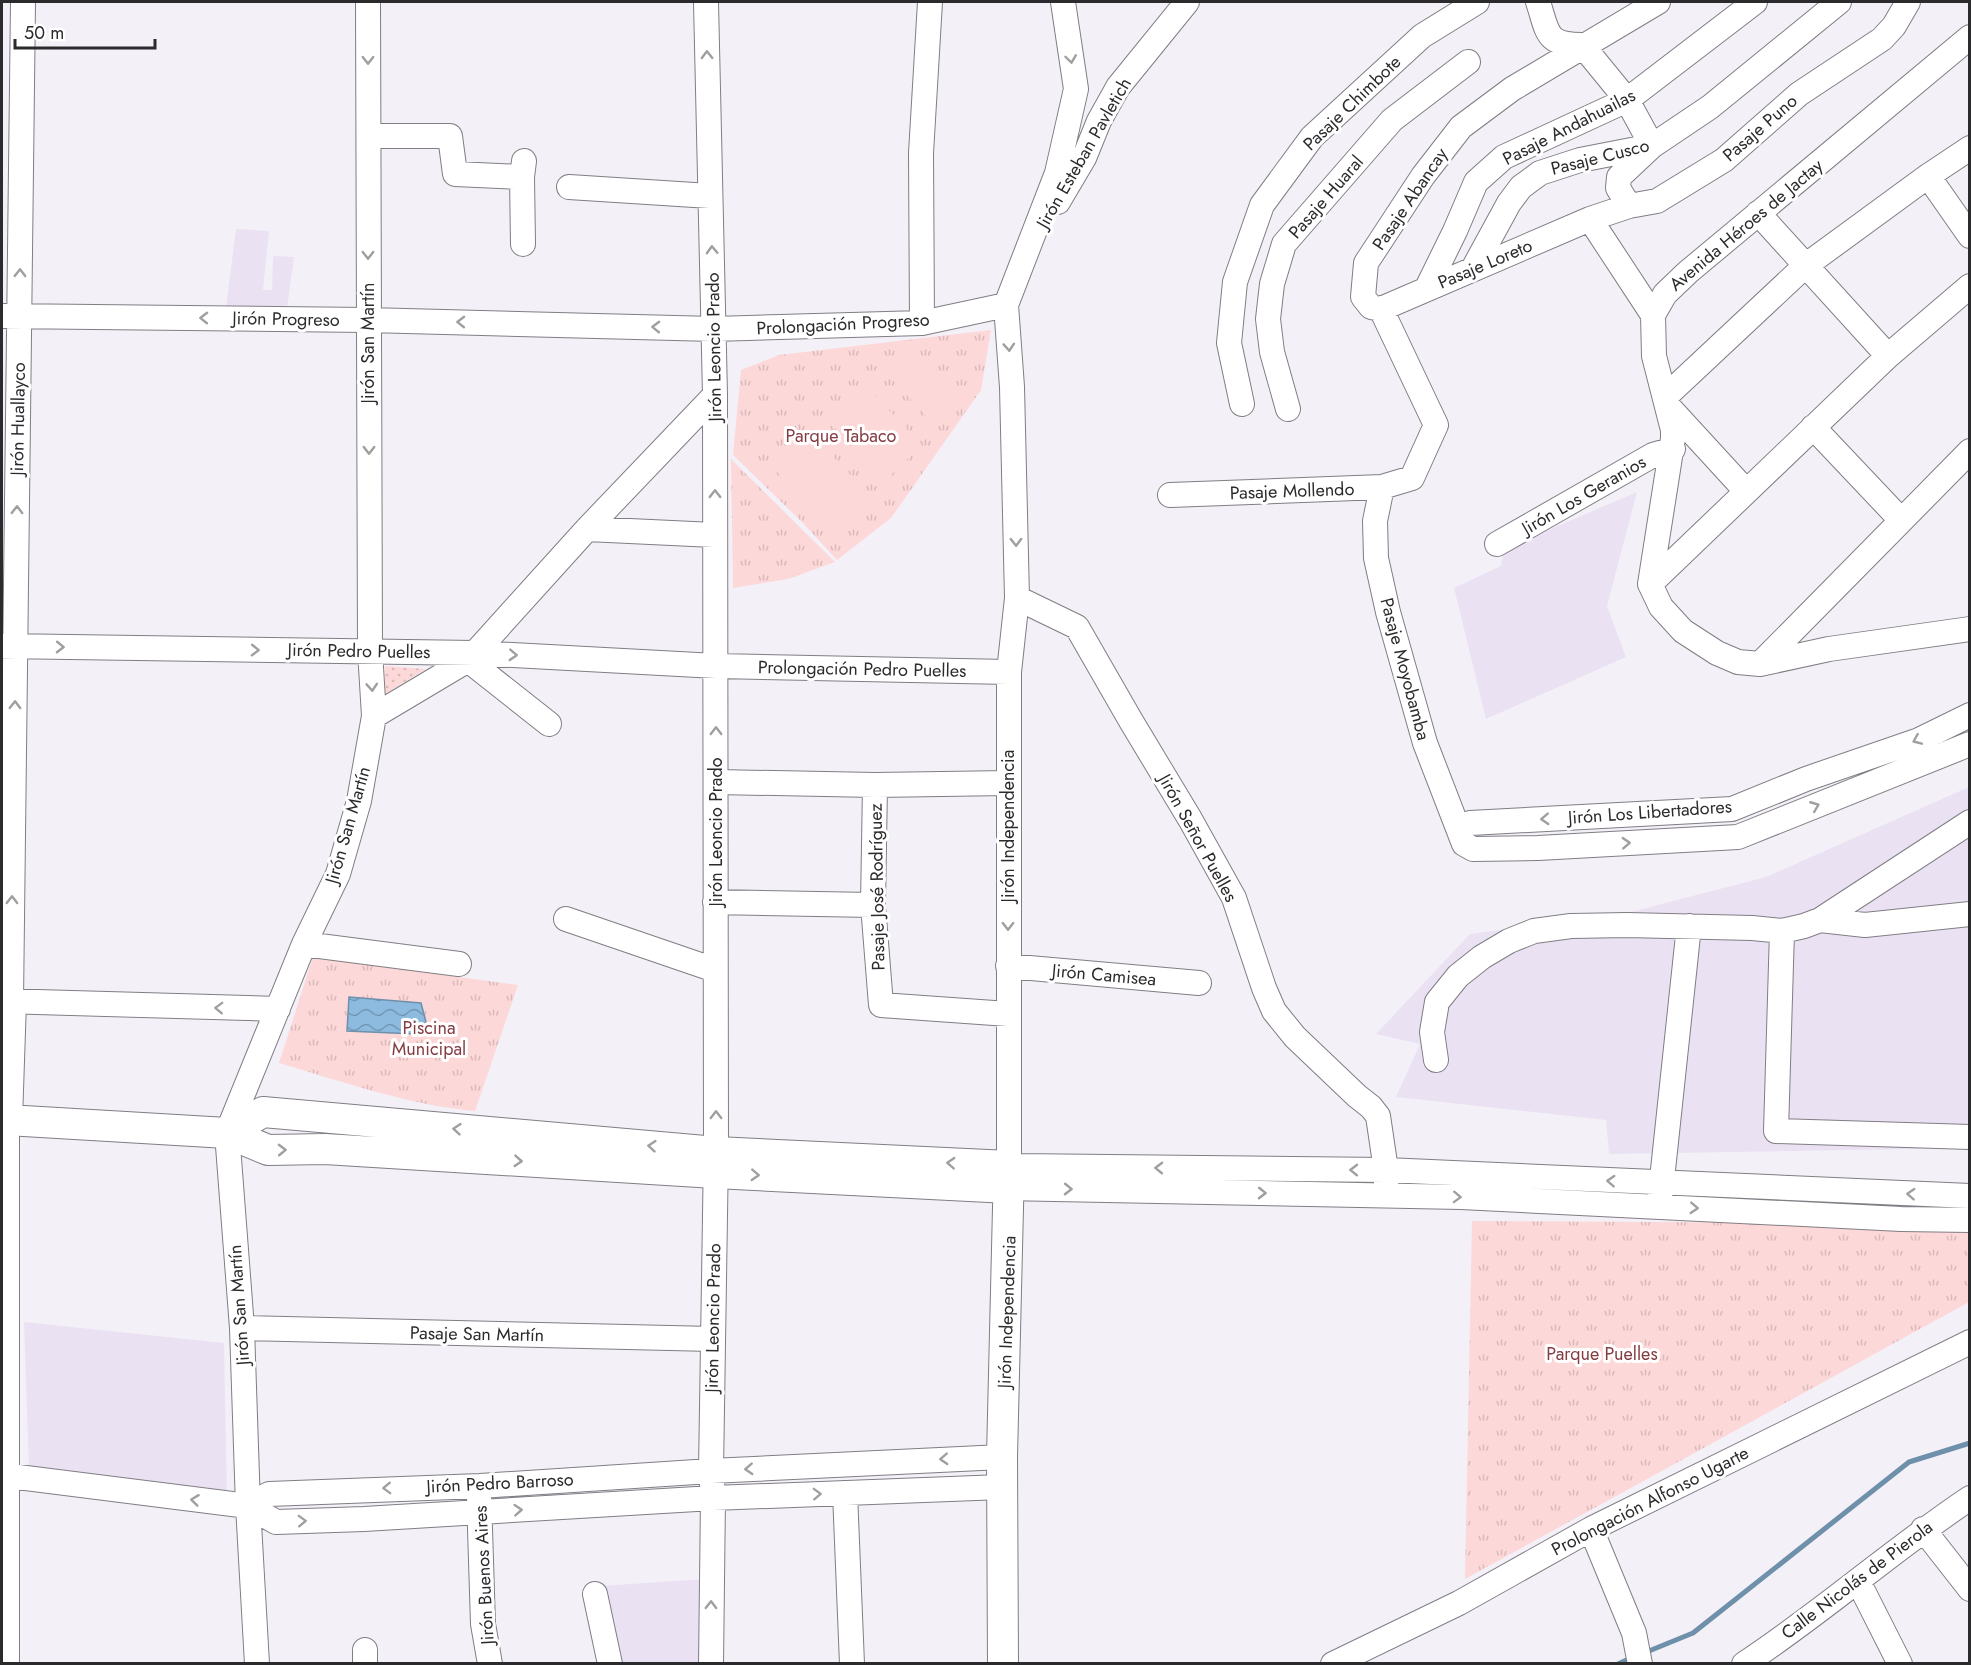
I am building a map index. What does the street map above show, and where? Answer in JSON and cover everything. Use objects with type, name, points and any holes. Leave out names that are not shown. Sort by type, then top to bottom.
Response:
[{"type":"main road","name":"Jirón Huallayco","points":[[3,1119],[5,1002]]},
{"type":"main road","points":[[3,1119],[226,1133],[263,1112],[716,1162],[1009,1177]]},
{"type":"main road","name":"Jirón Independencia","points":[[1003,1664],[1002,1456],[1009,1177]]},
{"type":"street","name":"Jirón Huallayco","points":[[5,1002],[10,316],[22,2]]},
{"type":"street","name":"Jirón San Martín","points":[[256,1664],[242,1328],[226,1133],[304,944],[338,874],[359,801],[374,716],[370,651],[368,2]]},
{"type":"street","name":"Jirón Leoncio Prado","points":[[706,2],[716,395],[714,535],[717,782],[716,1162],[711,1471],[713,1498],[711,1664]]},
{"type":"street","points":[[922,323],[921,153],[930,2]]},
{"type":"street","name":"Jirón Independencia","points":[[1009,1177],[1008,672],[1017,598],[1012,387],[1006,305],[1057,173],[1076,89],[1063,2]]},
{"type":"street","name":"Jirón Esteban Pavletich","points":[[1028,251],[1084,158],[1099,120],[1118,87],[1187,2]]},
{"type":"street","name":"Pasaje Chimbote","points":[[1242,404],[1229,343],[1235,282],[1262,205],[1312,137],[1422,36],[1477,2]]},
{"type":"street","points":[[1538,2],[1547,30],[1553,40],[1564,45],[1582,45],[1627,100],[1652,146],[1619,177],[1618,188],[1629,206]]},
{"type":"street","name":"Pasaje Abancay","points":[[1412,478],[1436,425],[1382,309],[1371,307],[1363,297],[1366,263],[1424,176],[1461,127],[1512,88],[1658,2]]},
{"type":"street","name":"Pasaje Andahuailas","points":[[1427,288],[1476,182],[1504,157],[1627,100],[1755,2]]},
{"type":"street","name":"Pasaje Cusco","points":[[1473,269],[1509,203],[1521,188],[1540,172],[1580,160],[1652,146],[1710,107],[1839,2]]},
{"type":"street","name":"Pasaje Puno","points":[[1590,219],[1629,206],[1657,201],[1724,160],[1799,94],[1882,39],[1908,2]]},
{"type":"street","name":"Avenida Héroes de Jactay","points":[[1653,315],[1665,294],[1688,272],[1970,37]]},
{"type":"street","name":"Pasaje Huaral","points":[[1288,409],[1272,352],[1268,319],[1272,284],[1284,244],[1392,120],[1468,62]]},
{"type":"street","points":[[369,136],[450,136],[456,174],[523,169],[523,244]]},
{"type":"street","points":[[1666,401],[1805,266],[1970,148]]},
{"type":"street","points":[[1928,176],[1970,236]]},
{"type":"street","points":[[569,187],[711,196]]},
{"type":"street","points":[[1758,213],[1888,356]]},
{"type":"street","points":[[1590,219],[1653,315],[1654,356],[1673,430],[1673,449],[1650,584],[1661,607],[1683,631],[1717,654],[1738,662],[1760,664],[1829,650],[1970,629]]},
{"type":"street","name":"Pasaje Loreto","points":[[1382,309],[1590,219]]},
{"type":"street","points":[[1650,584],[1888,356],[1970,286]]},
{"type":"street","name":"Prolongación Progreso","points":[[714,329],[922,323],[1006,305]]},
{"type":"street","name":"Jirón Progreso","points":[[10,316],[368,320],[714,329]]},
{"type":"street","points":[[374,716],[472,656],[587,529],[716,395]]},
{"type":"street","points":[[1666,401],[1746,491]]},
{"type":"street","points":[[1813,427],[1901,520]]},
{"type":"street","name":"Jirón Los Geranios","points":[[1497,544],[1653,455],[1673,449]]},
{"type":"street","points":[[1760,664],[1970,451]]},
{"type":"street","name":"Pasaje Mollendo","points":[[1170,495],[1382,487],[1412,478]]},
{"type":"street","name":"Pasaje Moyobamba","points":[[1382,487],[1375,521],[1377,558],[1388,612],[1425,743],[1461,836]]},
{"type":"street","points":[[587,529],[714,535]]},
{"type":"street","name":"Jirón Señor Puelles","points":[[1017,598],[1077,627],[1234,898],[1274,1011],[1295,1037],[1378,1116],[1386,1170],[1385,1195]]},
{"type":"street","name":"Jirón Pedro Puelles","points":[[8,646],[370,651],[716,666]]},
{"type":"street","points":[[472,656],[549,724]]},
{"type":"street","name":"Prolongación Pedro Puelles","points":[[716,666],[1008,672]]},
{"type":"street","name":"Jirón Los Libertadores","points":[[1970,715],[1919,740],[1806,779],[1732,808],[1470,823],[1461,836],[1473,849],[1527,849],[1738,837],[1970,744]]},
{"type":"street","points":[[717,782],[875,786],[1008,783]]},
{"type":"street","name":"Pasaje José Rodríguez","points":[[875,786],[873,905],[881,1005],[1008,1014]]},
{"type":"street","points":[[1436,1060],[1432,1032],[1437,1002],[1458,976],[1482,957],[1509,941],[1534,931],[1571,926],[1689,926],[1782,931],[1820,920],[1969,828]]},
{"type":"street","points":[[716,903],[873,905]]},
{"type":"street","points":[[1820,920],[1865,925],[1970,914]]},
{"type":"street","points":[[566,919],[715,970]]},
{"type":"street","points":[[1661,1194],[1689,926]]},
{"type":"street","points":[[1782,931],[1776,1131],[1970,1137]]},
{"type":"street","points":[[304,944],[459,964]]},
{"type":"street","name":"Jirón Camisea","points":[[1008,966],[1199,983]]},
{"type":"street","points":[[5,1002],[278,1010]]},
{"type":"street","name":"Jirón Huallayco","points":[[3,1119],[5,1649]]},
{"type":"street","points":[[1009,1177],[1386,1170],[1661,1194],[1901,1219],[1970,1220]]},
{"type":"street","points":[[1009,1177],[1385,1195],[1970,1196]]},
{"type":"street","name":"Pasaje San Martín","points":[[242,1328],[713,1339]]},
{"type":"street","name":"Prolongación Alfonso Ugarte","points":[[1333,1664],[1459,1603],[1591,1529],[1970,1342]]},
{"type":"street","name":"Jirón Pedro Barroso","points":[[248,1506],[269,1494],[480,1485],[1002,1456]]},
{"type":"street","points":[[4,1475],[248,1506],[276,1522],[479,1513],[713,1498],[1002,1487]]},
{"type":"street","name":"Jirón Buenos Aires","points":[[480,1485],[483,1624],[489,1664]]},
{"type":"street","points":[[845,1493],[852,1664]]},
{"type":"street","name":"Calle Nicolás de Pierola","points":[[1745,1663],[1858,1581],[1923,1529],[1970,1498]]},
{"type":"street","points":[[1591,1529],[1634,1633],[1640,1664]]},
{"type":"street","points":[[1923,1529],[1970,1589]]},
{"type":"street","points":[[1858,1581],[1900,1664]]},
{"type":"street","points":[[596,1594],[610,1664]]},
{"type":"shaded area","points":[[236,229],[269,231],[263,290],[272,290],[273,256],[294,257],[286,316],[225,315]]},
{"type":"shaded area","points":[[1637,492],[1607,606],[1626,657],[1486,719],[1454,588],[1501,566],[1504,549]]},
{"type":"shaded area","points":[[1969,787],[1969,1148],[1609,1154],[1606,1120],[1396,1097],[1420,1044],[1376,1034],[1470,934],[1623,914],[1766,877]]},
{"type":"shaded area","points":[[24,1322],[224,1343],[227,1496],[29,1471]]},
{"type":"shaded area","points":[[706,1579],[703,1663],[618,1663],[600,1586]]},
{"type":"green space","name":"Parque Tabaco","points":[[991,330],[981,390],[891,518],[837,560],[802,522],[733,455],[741,370],[779,355]]},
{"type":"green space","points":[[917,351],[961,396],[935,426],[890,377]]},
{"type":"green space","points":[[864,384],[922,445],[885,481],[827,420]]},
{"type":"green space","points":[[813,436],[871,496],[834,531],[776,471]]},
{"type":"green space","points":[[731,459],[835,562],[788,579],[733,588]]},
{"type":"green space","points":[[385,666],[426,669],[385,694]]},
{"type":"green space","name":"Piscina Municipal","points":[[313,957],[518,985],[475,1111],[425,1104],[279,1063]]},
{"type":"green space","name":"Parque Puelles","points":[[1472,1221],[1969,1224],[1969,1302],[1465,1579]]},
{"type":"water","points":[[349,997],[421,1003],[426,1022],[422,1027],[418,1027],[416,1034],[347,1031]]},
{"type":"waterway","points":[[1644,1653],[1693,1633],[1909,1462],[1970,1443]]},
{"type":"waterway","points":[[1618,1664],[1633,1657]]}]
